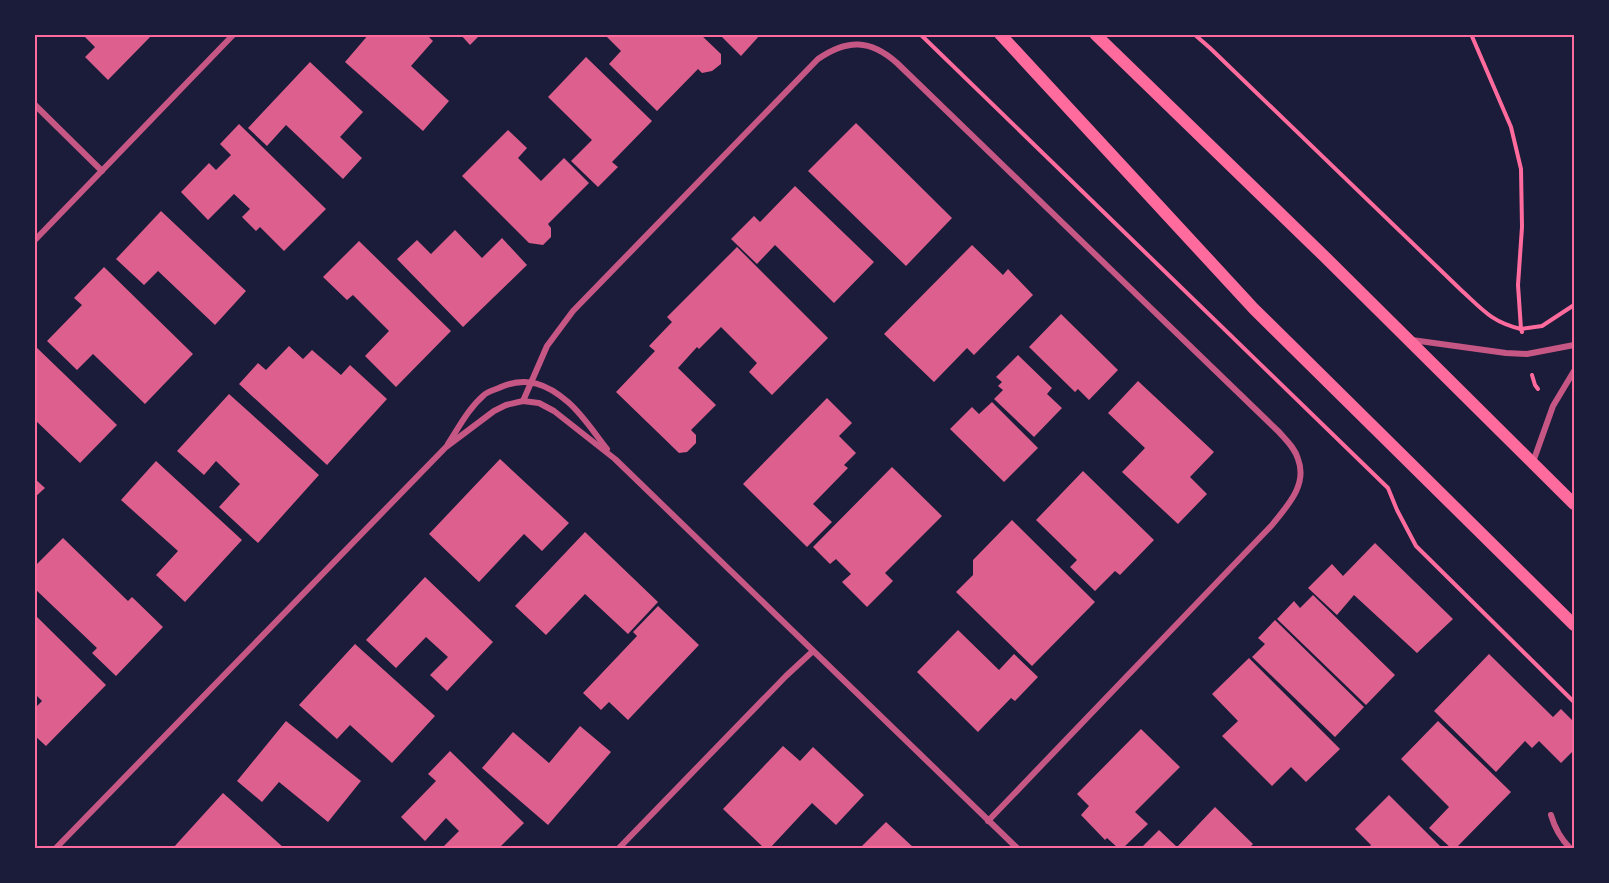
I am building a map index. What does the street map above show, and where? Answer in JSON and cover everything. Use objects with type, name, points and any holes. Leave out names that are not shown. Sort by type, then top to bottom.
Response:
[{"type":"main road","points":[[1000,34],[1254,309],[1575,624]]},
{"type":"main road","points":[[1095,34],[1575,504]]},
{"type":"street","points":[[34,241],[234,34]]},
{"type":"street","points":[[523,401],[547,346],[573,311],[818,59],[830,51],[861,43],[886,53],[1279,432],[1298,458],[1301,471],[1300,484],[1294,496],[1272,525],[988,821]]},
{"type":"street","points":[[34,104],[102,171]]},
{"type":"street","points":[[1409,339],[1527,354],[1575,345]]},
{"type":"street","points":[[1533,462],[1553,406],[1575,371]]},
{"type":"street","points":[[446,447],[468,412],[486,393],[512,382],[531,382],[541,384],[570,404],[615,459]]},
{"type":"street","points":[[56,849],[446,447],[494,411],[523,401],[539,403],[554,411],[615,459],[1017,849]]},
{"type":"street","points":[[619,849],[813,651]]},
{"type":"street","points":[[1551,815],[1554,829],[1570,849]]},
{"type":"path","points":[[920,34],[1388,488],[1416,546],[1575,702]]},
{"type":"path","points":[[1194,34],[1492,318],[1507,326],[1521,329],[1542,326],[1575,305]]},
{"type":"path","points":[[1471,34],[1511,127],[1521,169],[1522,227],[1518,285],[1521,329],[1535,385],[1553,406]]},
{"type":"building","points":[[82,34],[153,34],[108,80],[85,57],[95,47]]},
{"type":"building","points":[[369,34],[426,34],[433,41],[411,66],[449,101],[423,131],[345,62]]},
{"type":"building","points":[[460,34],[481,34],[470,45]]},
{"type":"building","points":[[604,34],[700,34],[721,54],[721,64],[712,71],[702,73],[698,69],[657,111],[609,64],[621,51]]},
{"type":"building","points":[[719,34],[761,34],[741,56]]},
{"type":"building","points":[[586,57],[652,121],[612,162],[618,167],[598,187],[571,161],[592,140],[548,97]]},
{"type":"building","points":[[310,62],[363,112],[340,137],[362,158],[343,179],[286,125],[267,146],[248,128]]},
{"type":"building","points":[[856,123],[952,218],[906,266],[808,171]]},
{"type":"building","points":[[239,124],[326,209],[284,251],[260,227],[256,231],[242,217],[250,209],[234,194],[208,220],[181,192],[209,163],[216,170],[231,155],[220,144]]},
{"type":"building","points":[[508,130],[527,148],[518,158],[541,181],[564,158],[589,183],[548,224],[551,228],[551,237],[543,245],[529,243],[462,176]]},
{"type":"building","points":[[795,186],[874,262],[834,303],[775,245],[757,264],[731,239],[754,216],[760,222]]},
{"type":"building","points":[[161,211],[246,291],[215,325],[158,271],[144,285],[116,259]]},
{"type":"building","points":[[455,230],[482,258],[502,238],[527,265],[463,327],[397,259],[417,240],[431,254]]},
{"type":"building","points":[[359,241],[451,331],[396,387],[365,356],[389,331],[353,295],[347,300],[323,277]]},
{"type":"building","points":[[972,245],[1003,275],[1008,269],[1033,295],[974,355],[967,348],[934,382],[884,334]]},
{"type":"building","points":[[737,247],[828,338],[772,395],[749,372],[757,363],[721,327],[699,349],[697,347],[678,368],[716,405],[691,430],[696,435],[696,443],[687,452],[679,453],[616,392],[655,351],[649,346],[672,322],[667,317]]},
{"type":"building","points":[[104,267],[193,354],[145,404],[93,354],[77,370],[47,341],[82,305],[74,298]]},
{"type":"building","points":[[1061,314],[1118,370],[1089,400],[1078,389],[1075,392],[1029,347]]},
{"type":"building","points":[[34,345],[117,425],[80,463],[34,419]]},
{"type":"building","points":[[289,346],[303,359],[312,350],[341,375],[350,365],[387,399],[327,465],[239,384],[258,363],[266,370]]},
{"type":"building","points":[[1018,355],[1052,388],[1047,394],[1062,408],[1034,437],[994,399],[1003,390],[998,386],[1002,382],[996,377]]},
{"type":"building","points":[[1138,381],[1214,452],[1190,477],[1207,494],[1178,524],[1122,472],[1145,448],[1108,413]]},
{"type":"building","points":[[229,394],[319,475],[258,543],[219,507],[240,484],[216,461],[204,475],[177,451]]},
{"type":"building","points":[[827,398],[852,423],[839,436],[856,453],[844,465],[848,468],[813,504],[832,522],[807,547],[743,484]]},
{"type":"building","points":[[992,402],[1038,448],[1004,482],[950,429],[972,407],[979,414]]},
{"type":"building","points":[[500,459],[569,523],[542,551],[524,534],[479,582],[429,534]]},
{"type":"building","points":[[156,461],[242,540],[185,602],[156,575],[178,551],[121,500]]},
{"type":"building","points":[[892,467],[942,516],[885,573],[893,581],[867,607],[842,582],[851,574],[836,559],[830,564],[813,547]]},
{"type":"building","points":[[1083,471],[1154,540],[1120,575],[1115,571],[1095,591],[1070,567],[1077,560],[1036,520]]},
{"type":"building","points":[[34,478],[45,488],[34,498]]},
{"type":"building","points":[[1012,520],[1095,602],[1032,666],[956,592],[973,575],[973,560]]},
{"type":"building","points":[[585,532],[658,602],[628,634],[585,594],[546,635],[515,606]]},
{"type":"building","points":[[63,538],[128,601],[132,597],[163,627],[116,676],[92,653],[97,648],[34,588],[34,567]]},
{"type":"building","points":[[1375,543],[1453,619],[1417,653],[1354,595],[1337,615],[1308,588],[1332,564],[1343,576]]},
{"type":"building","points":[[425,577],[493,642],[447,691],[430,675],[448,657],[426,637],[396,668],[366,640]]},
{"type":"building","points":[[1313,595],[1395,675],[1366,705],[1277,619],[1294,601],[1300,608]]},
{"type":"building","points":[[658,606],[699,645],[628,720],[609,702],[601,710],[583,693],[637,636],[633,632]]},
{"type":"building","points":[[34,614],[106,685],[46,746],[34,735],[34,709],[42,701],[34,693]]},
{"type":"building","points":[[1275,620],[1364,707],[1335,737],[1252,657],[1265,644],[1258,638]]},
{"type":"building","points":[[958,630],[999,670],[1014,654],[1038,677],[1015,701],[1011,698],[978,732],[917,672]]},
{"type":"building","points":[[355,644],[435,716],[392,763],[350,725],[337,739],[299,705]]},
{"type":"building","points":[[1489,654],[1553,717],[1561,709],[1574,722],[1574,750],[1561,763],[1539,741],[1532,748],[1525,741],[1496,772],[1434,711]]},
{"type":"building","points":[[1249,658],[1340,749],[1306,782],[1291,767],[1272,786],[1222,736],[1238,721],[1212,694]]},
{"type":"building","points":[[286,721],[361,781],[328,822],[279,782],[262,802],[237,781]]},
{"type":"building","points":[[1438,721],[1511,792],[1456,848],[1451,848],[1429,828],[1449,807],[1401,759]]},
{"type":"building","points":[[580,726],[611,752],[548,825],[482,768],[513,732],[549,763]]},
{"type":"building","points":[[1141,729],[1180,767],[1135,812],[1148,824],[1123,848],[1118,848],[1107,838],[1105,840],[1081,815],[1089,806],[1077,794]]},
{"type":"building","points":[[783,746],[800,761],[813,747],[864,795],[836,825],[812,803],[770,848],[764,848],[723,809]]},
{"type":"building","points":[[450,751],[524,823],[499,848],[442,848],[459,831],[446,818],[425,841],[401,817],[436,781],[428,774]]},
{"type":"building","points":[[223,793],[284,848],[173,848]]},
{"type":"building","points":[[1389,795],[1442,848],[1368,848],[1371,845],[1355,829]]},
{"type":"building","points":[[1215,807],[1253,844],[1249,848],[1141,848],[1159,830],[1177,847]]},
{"type":"building","points":[[886,822],[914,848],[860,848]]}]
